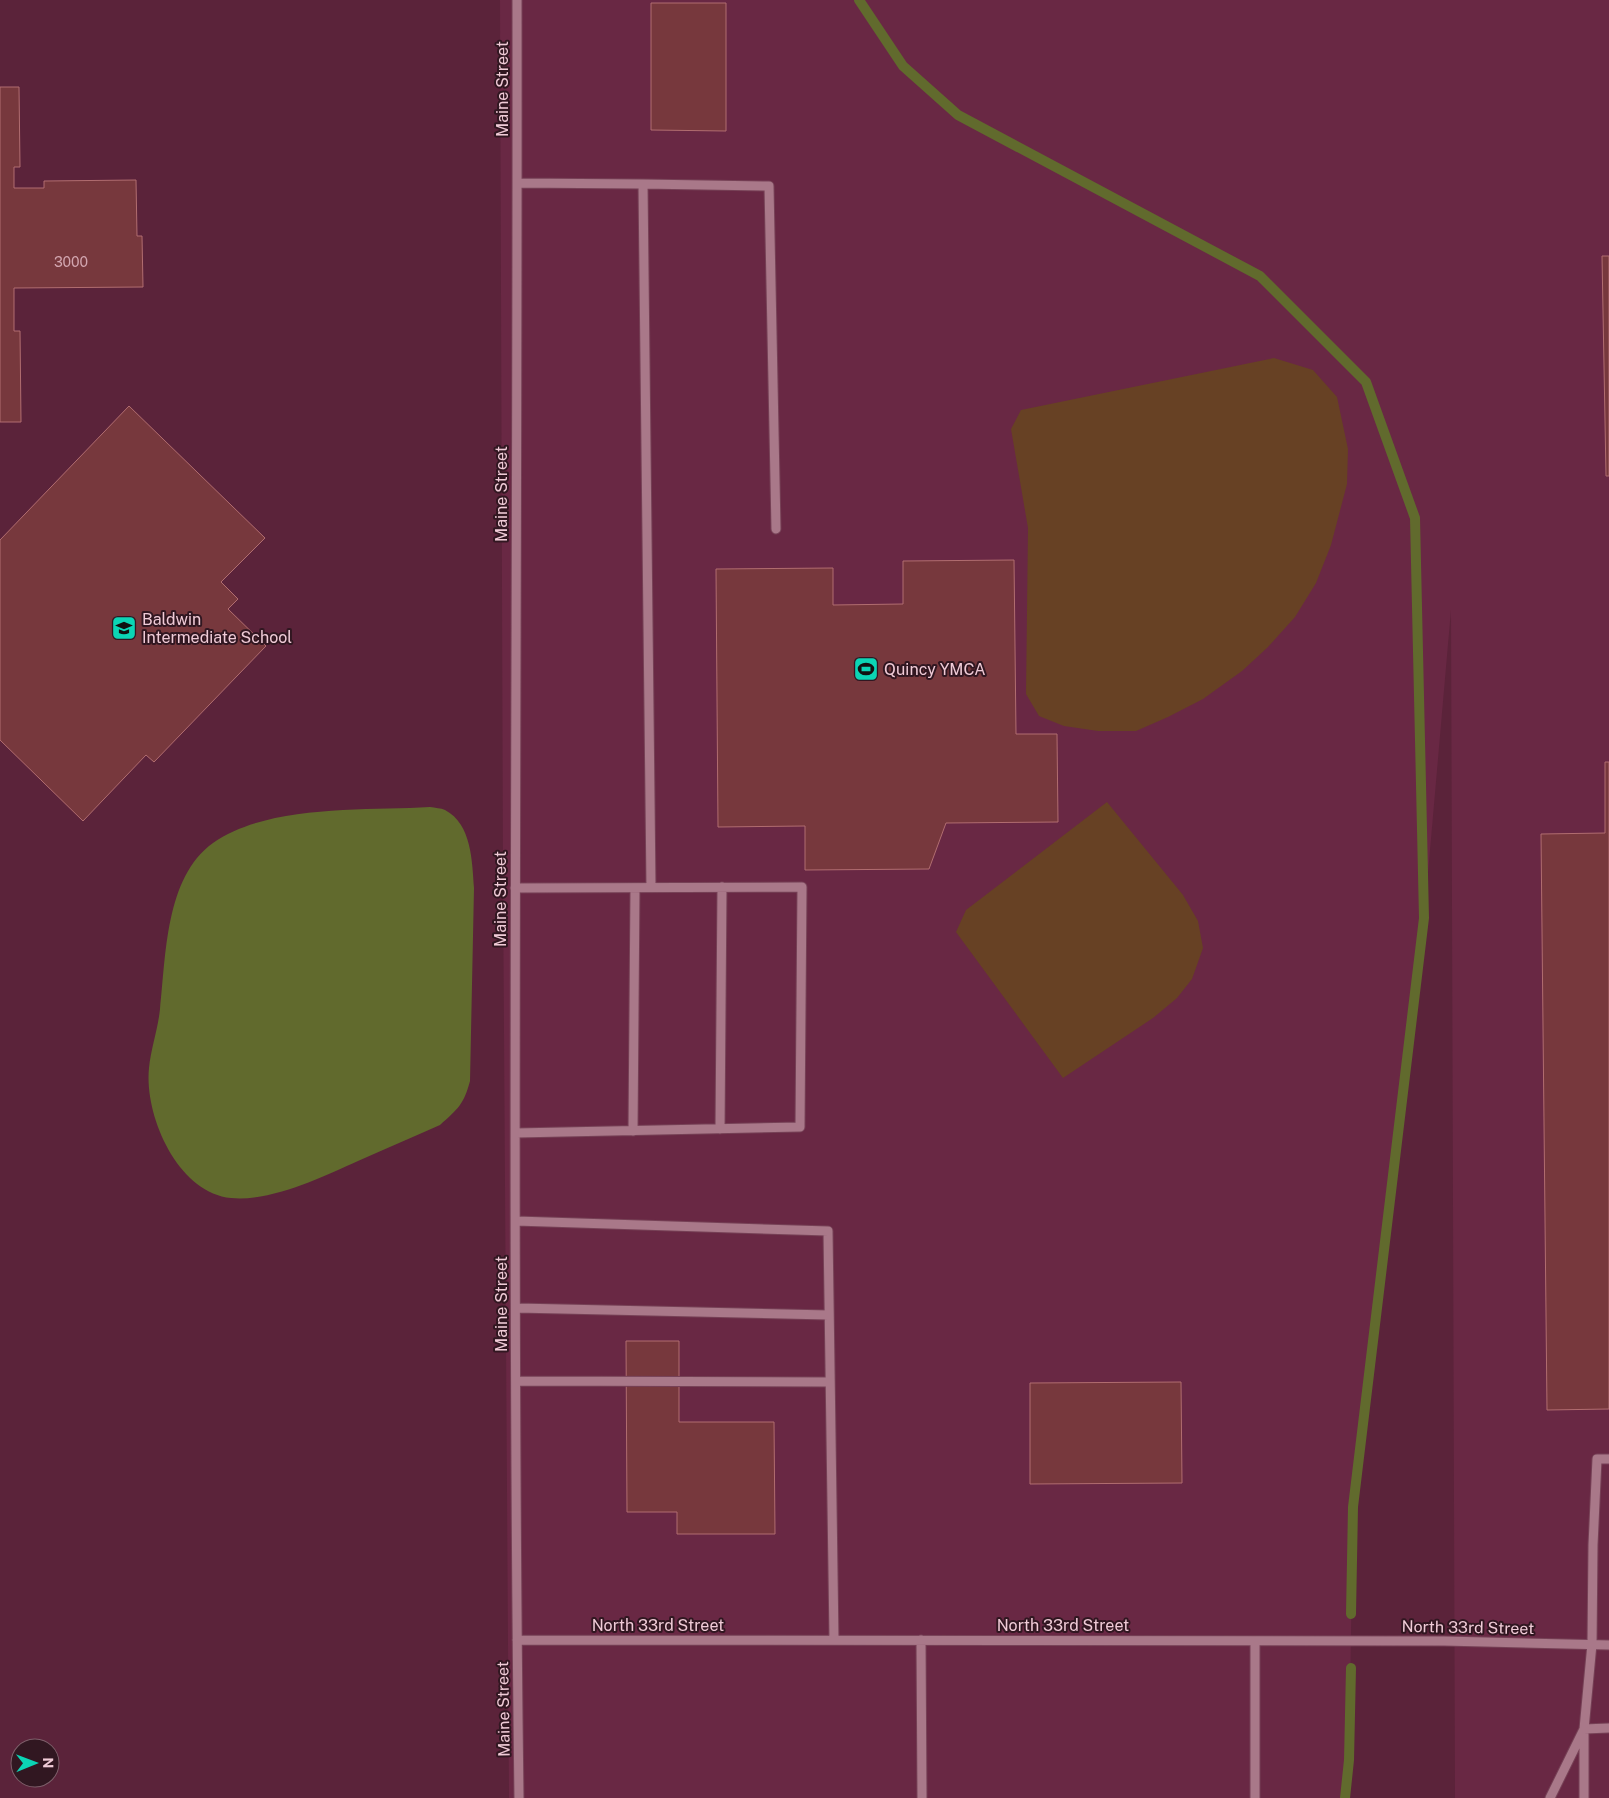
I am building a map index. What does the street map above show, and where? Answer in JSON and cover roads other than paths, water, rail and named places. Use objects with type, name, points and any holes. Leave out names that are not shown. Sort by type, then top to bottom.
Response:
[{"type":"street","name":"Maine Street","points":[[517,0],[515,888],[519,1798]]},
{"type":"street","points":[[517,183],[769,186],[776,529]]},
{"type":"street","points":[[643,184],[651,887]]},
{"type":"street","points":[[720,1129],[722,887]]},
{"type":"street","points":[[515,888],[802,887],[800,1127],[516,1133]]},
{"type":"street","points":[[633,1131],[635,888]]},
{"type":"street","points":[[516,1222],[828,1231],[834,1640]]},
{"type":"street","points":[[516,1308],[830,1314]]},
{"type":"street","points":[[517,1381],[830,1382]]},
{"type":"street","points":[[1584,1798],[1584,1729],[1592,1644],[1592,1545],[1596,1460],[1609,1459]]},
{"type":"street","name":"North 33rd Street","points":[[517,1640],[1255,1641],[1609,1645]]},
{"type":"street","points":[[921,1640],[922,1798]]},
{"type":"street","points":[[1255,1641],[1255,1798]]},
{"type":"street","points":[[1584,1729],[1609,1728]]},
{"type":"street","points":[[1550,1798],[1584,1729]]},
{"type":"waterway","points":[[859,0],[903,66],[958,115],[1260,276],[1366,382],[1415,518],[1424,918],[1353,1507],[1351,1614]]},
{"type":"waterway","points":[[1345,1798],[1349,1760],[1351,1668]]},
{"type":"place","name":"Baldwin Intermediate School","points":[[124,628]]},
{"type":"place","name":"Quincy YMCA","points":[[866,669]]}]
